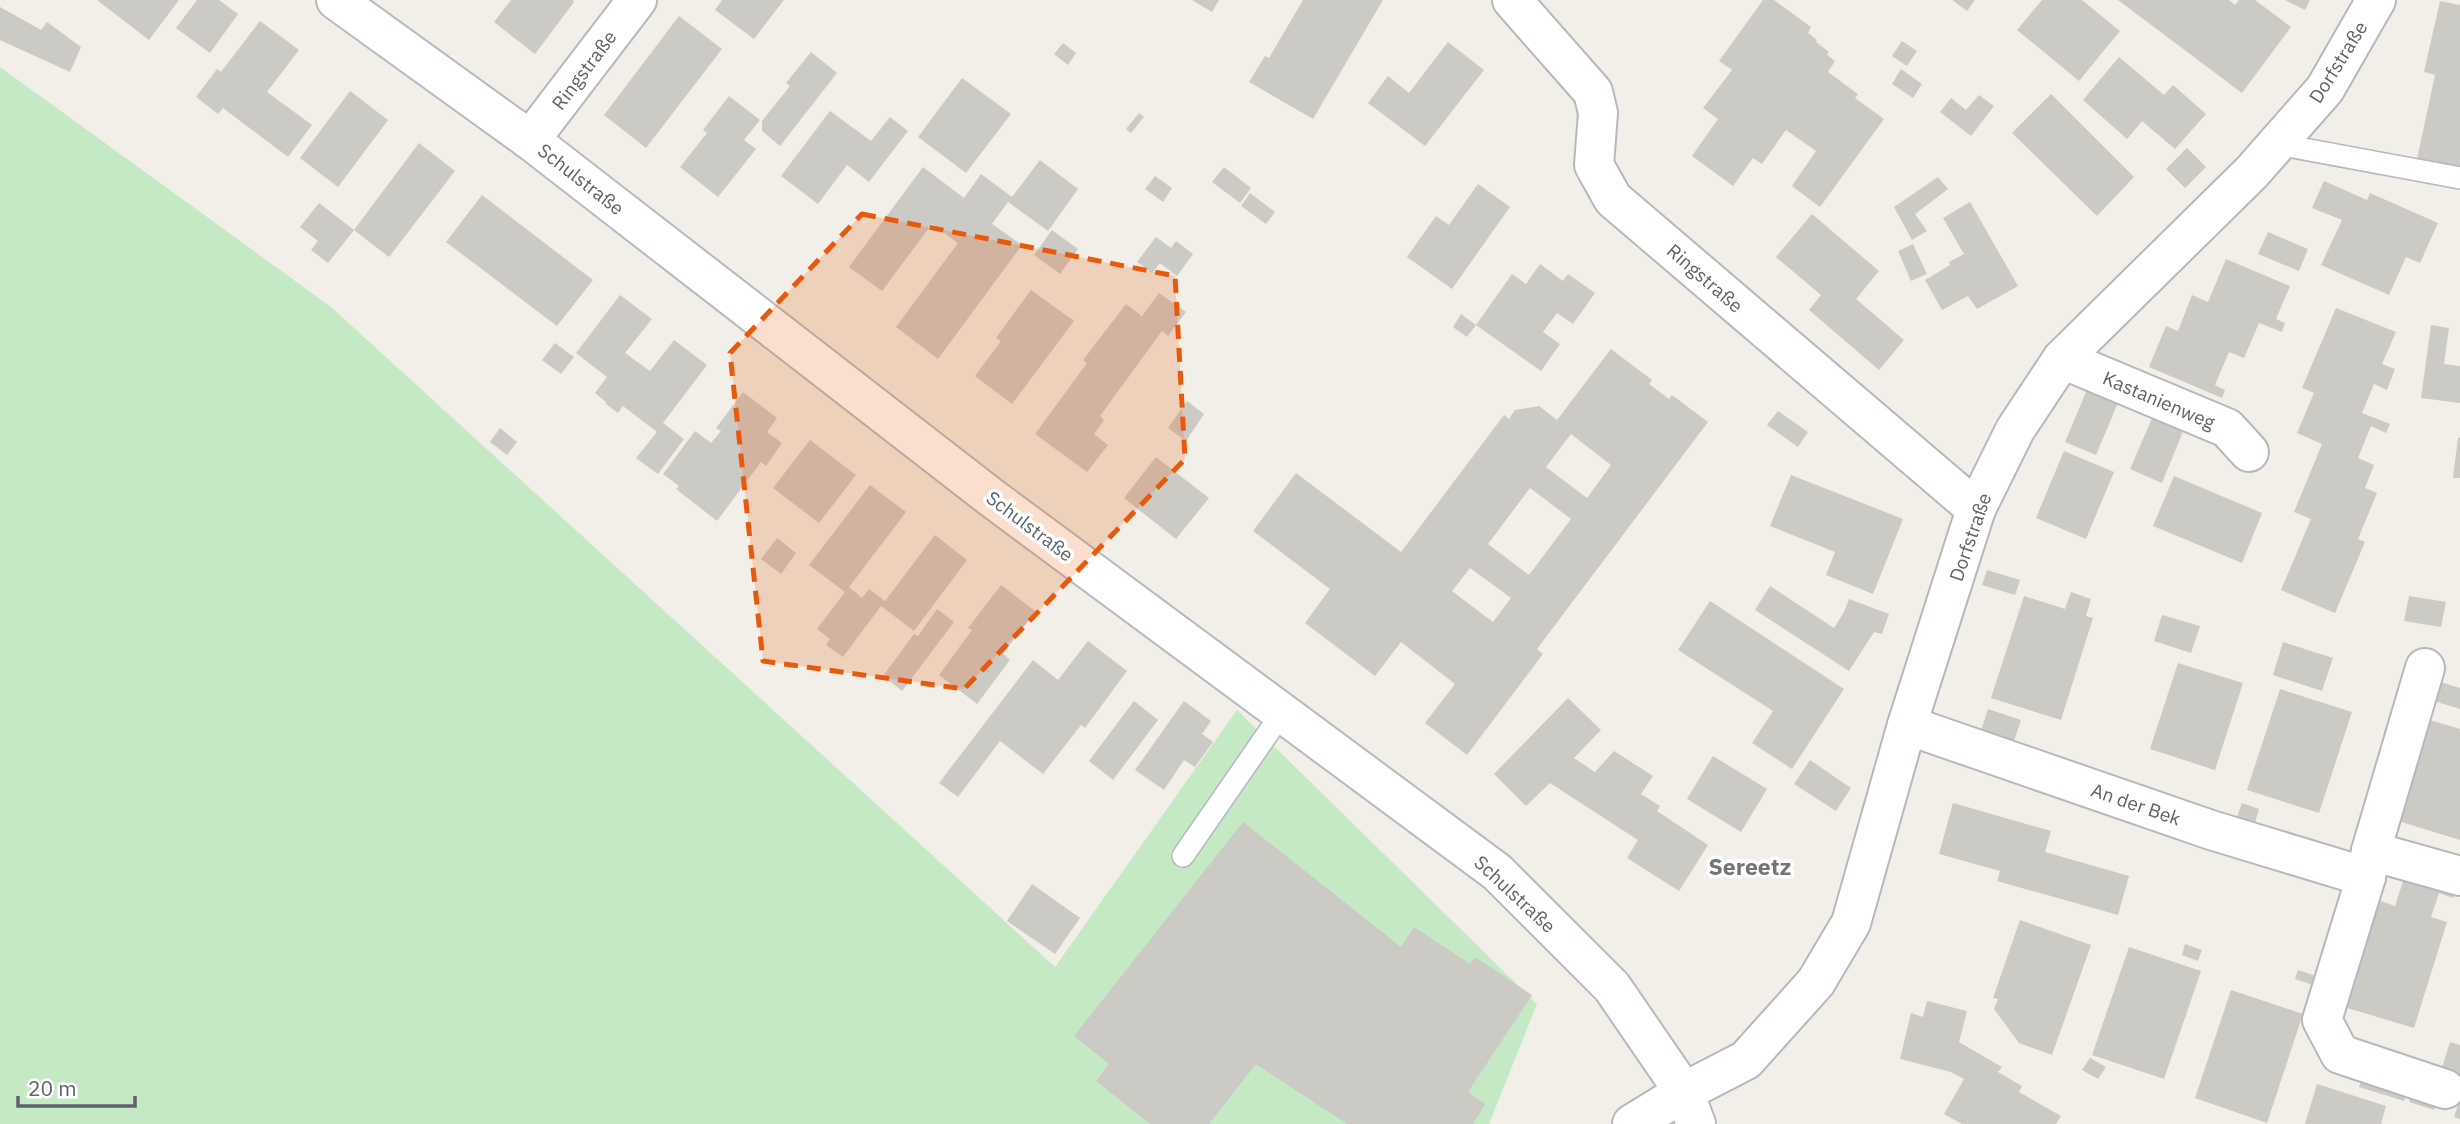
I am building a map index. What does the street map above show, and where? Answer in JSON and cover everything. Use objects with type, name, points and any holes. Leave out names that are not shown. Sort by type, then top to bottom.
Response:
[{"type":"street","name":"Schulstraße","points":[[336,0],[530,140],[992,498],[1497,873],[1612,988],[1690,1108]]},
{"type":"street","name":"Ringstraße","points":[[530,140],[637,0]]},
{"type":"street","name":"Ringstraße","points":[[1512,0],[1593,92],[1598,113],[1594,165],[1613,199],[1976,509]]},
{"type":"street","name":"Dorfstraße","points":[[1632,1124],[1690,1108],[1746,1060],[1823,970],[1851,923],[1907,725],[1976,509],[2015,430],[2062,359],[2252,172],[2325,89],[2376,0]]},
{"type":"street","name":"Kastanienweg","points":[[2062,359],[2227,428],[2249,452]]},
{"type":"street","points":[[2425,668],[2322,1020],[2340,1054],[2445,1089]]},
{"type":"street","name":"An der Bek","points":[[1907,725],[2211,830],[2368,864],[2460,876]]},
{"type":"lane","points":[[2277,144],[2460,178]]},
{"type":"lane","points":[[1183,856],[1282,712]]},
{"type":"highlighted area","points":[[862,214],[1175,276],[1185,459],[964,689],[763,661],[730,353]]},
{"type":"green space","points":[[0,67],[331,307],[1055,967],[1237,710],[1537,1004],[1489,1124],[0,1124]]},
{"type":"building","points":[[97,0],[179,0],[149,40]]},
{"type":"building","points":[[197,0],[219,0],[238,14],[210,53],[176,28]]},
{"type":"building","points":[[511,0],[574,2],[535,54],[494,22]]},
{"type":"building","points":[[722,0],[784,0],[754,39],[715,10]]},
{"type":"building","points":[[1192,0],[1219,0],[1212,12]]},
{"type":"building","points":[[1303,0],[1383,0],[1313,119],[1249,82],[1265,56],[1269,58]]},
{"type":"building","points":[[1763,0],[1774,0],[1811,27],[1808,33],[1835,61],[1828,72],[1858,94],[1855,98],[1884,119],[1820,207],[1792,186],[1816,151],[1786,130],[1762,164],[1753,158],[1733,186],[1692,156],[1718,119],[1703,108],[1732,70],[1719,61]]},
{"type":"building","points":[[1952,0],[1975,0],[1967,11]]},
{"type":"building","points":[[2042,0],[2082,0],[2120,31],[2079,81],[2017,30]]},
{"type":"building","points":[[2118,0],[2229,0],[2235,5],[2239,0],[2255,0],[2291,27],[2242,93]]},
{"type":"building","points":[[2285,0],[2310,0],[2305,10]]},
{"type":"building","points":[[2440,1],[2460,5],[2460,168],[2417,159],[2435,75],[2424,72]]},
{"type":"building","points":[[0,7],[41,30],[47,22],[81,47],[70,72],[0,40]]},
{"type":"building","points":[[679,16],[722,49],[646,148],[604,115]]},
{"type":"building","points":[[260,21],[299,50],[267,92],[312,125],[288,157],[223,108],[218,114],[196,97],[217,69],[221,72]]},
{"type":"building","points":[[1902,41],[1917,51],[1907,66],[1892,56]]},
{"type":"building","points":[[1448,42],[1484,70],[1425,146],[1368,103],[1388,76],[1409,93]]},
{"type":"building","points":[[1063,43],[1076,53],[1068,65],[1054,54]]},
{"type":"building","points":[[811,52],[837,73],[780,146],[762,131],[762,121],[790,86],[786,83]]},
{"type":"building","points":[[2119,57],[2164,95],[2173,85],[2206,114],[2175,149],[2142,121],[2127,139],[2083,100]]},
{"type":"building","points":[[1901,69],[1922,84],[1913,98],[1892,84]]},
{"type":"building","points":[[962,78],[1011,114],[966,173],[918,137]]},
{"type":"building","points":[[350,91],[388,120],[338,187],[300,158]]},
{"type":"building","points":[[2051,94],[2134,177],[2097,216],[2012,133]]},
{"type":"building","points":[[1979,95],[1994,106],[1971,136],[1940,112],[1951,98],[1966,110]]},
{"type":"building","points":[[729,96],[760,120],[744,140],[756,149],[718,197],[680,167],[707,133],[703,130]]},
{"type":"building","points":[[830,111],[871,141],[890,117],[908,131],[869,182],[847,165],[818,204],[781,176]]},
{"type":"building","points":[[1139,113],[1144,117],[1131,133],[1126,129]]},
{"type":"building","points":[[419,143],[455,171],[389,257],[354,230]]},
{"type":"building","points":[[2187,148],[2206,167],[2185,188],[2166,169]]},
{"type":"building","points":[[1040,160],[1078,189],[1048,231],[1008,202],[992,224],[1022,245],[938,359],[896,327],[958,243],[932,224],[882,291],[849,267],[923,167],[964,198],[981,174],[1012,197]]},
{"type":"building","points":[[1224,167],[1251,188],[1240,203],[1212,182]]},
{"type":"building","points":[[1155,176],[1172,188],[1163,202],[1145,189]]},
{"type":"building","points":[[1938,177],[1948,189],[1915,214],[1927,231],[1912,240],[1894,207]]},
{"type":"building","points":[[2324,181],[2367,200],[2370,193],[2438,223],[2420,263],[2406,257],[2389,295],[2321,265],[2342,220],[2312,208]]},
{"type":"building","points":[[1478,184],[1510,207],[1452,289],[1407,257],[1436,216],[1449,225]]},
{"type":"building","points":[[1250,193],[1275,212],[1266,224],[1241,206]]},
{"type":"building","points":[[482,195],[593,280],[557,326],[446,242]]},
{"type":"building","points":[[1970,202],[2018,286],[1977,309],[1968,296],[1942,310],[1925,280],[1964,254],[1943,218]]},
{"type":"building","points":[[319,203],[354,230],[328,263],[311,250],[318,241],[300,227]]},
{"type":"building","points":[[1812,214],[1879,271],[1856,299],[1904,340],[1879,370],[1809,310],[1821,295],[1776,257]]},
{"type":"building","points":[[1052,230],[1078,249],[1060,274],[1034,255]]},
{"type":"building","points":[[2268,232],[2308,249],[2299,271],[2258,254]]},
{"type":"building","points":[[1156,237],[1171,248],[1176,241],[1193,254],[1177,276],[1160,263],[1152,273],[1137,262]]},
{"type":"building","points":[[1913,244],[1927,274],[1911,281],[1898,251]]},
{"type":"building","points":[[2226,259],[2290,286],[2276,319],[2285,323],[2282,332],[2259,323],[2244,358],[2229,352],[2215,385],[2225,390],[2222,398],[2149,367],[2166,326],[2178,331],[2192,295],[2208,302]]},
{"type":"building","points":[[1540,264],[1563,281],[1568,274],[1595,293],[1573,324],[1557,313],[1543,332],[1560,344],[1541,371],[1476,325],[1512,274],[1526,284]]},
{"type":"building","points":[[1031,290],[1074,321],[1012,404],[975,376],[1001,341],[996,338]]},
{"type":"building","points":[[1159,293],[1186,312],[1168,336],[1162,331],[1100,416],[1104,420],[1094,434],[1108,445],[1087,472],[1035,434],[1087,363],[1083,360],[1126,304],[1142,316]]},
{"type":"building","points":[[620,295],[652,319],[625,353],[650,371],[674,340],[707,365],[663,423],[684,439],[658,474],[636,458],[657,432],[623,406],[618,413],[605,403],[595,393],[607,377],[576,353]]},
{"type":"building","points":[[2336,308],[2396,332],[2382,364],[2395,369],[2387,390],[2374,384],[2362,413],[2390,424],[2386,433],[2371,426],[2358,458],[2374,465],[2365,488],[2377,493],[2358,539],[2365,542],[2335,613],[2281,590],[2311,519],[2294,512],[2322,444],[2297,433],[2314,393],[2302,388]]},
{"type":"building","points":[[1461,314],[1476,325],[1467,337],[1453,327]]},
{"type":"building","points":[[2431,325],[2449,328],[2444,364],[2460,366],[2460,403],[2421,398]]},
{"type":"building","points":[[555,343],[574,357],[561,374],[542,360]]},
{"type":"building","points":[[1611,349],[1652,380],[1649,384],[1669,399],[1672,395],[1708,422],[1537,649],[1543,654],[1467,755],[1425,723],[1455,684],[1401,642],[1375,676],[1305,623],[1330,589],[1253,531],[1296,473],[1401,552],[1504,415],[1509,419],[1515,410],[1539,406],[1557,420]],"holes":[[[1571,434],[1611,465],[1587,498],[1546,467]],[[1530,488],[1571,519],[1529,575],[1488,544]],[[1470,568],[1511,598],[1493,622],[1452,591]]]},
{"type":"building","points":[[2089,385],[2120,398],[2096,455],[2065,442]]},
{"type":"building","points":[[743,392],[777,418],[767,432],[782,443],[766,466],[761,462],[717,521],[676,489],[679,486],[663,474],[695,431],[711,443],[721,431],[716,428]]},
{"type":"building","points":[[1187,401],[1204,414],[1186,441],[1168,428]]},
{"type":"building","points":[[1778,411],[1808,432],[1798,447],[1767,425]]},
{"type":"building","points":[[2153,416],[2184,429],[2162,483],[2130,469]]},
{"type":"building","points":[[500,428],[517,442],[507,455],[490,442]]},
{"type":"building","points":[[2458,438],[2460,478],[2453,478]]},
{"type":"building","points":[[810,440],[856,475],[819,523],[773,488]]},
{"type":"building","points":[[2064,451],[2114,472],[2086,539],[2036,518]]},
{"type":"building","points":[[1156,457],[1209,498],[1176,539],[1124,498]]},
{"type":"building","points":[[1791,475],[1903,519],[1873,594],[1826,575],[1835,552],[1770,526]]},
{"type":"building","points":[[2174,476],[2262,513],[2242,563],[2153,526]]},
{"type":"building","points":[[870,485],[906,512],[849,587],[862,598],[869,589],[885,601],[935,535],[967,560],[914,631],[881,606],[843,657],[826,645],[830,639],[817,629],[845,592],[809,565]]},
{"type":"building","points":[[777,538],[796,553],[781,574],[761,559]]},
{"type":"building","points":[[1987,570],[2020,580],[2015,595],[1982,585]]},
{"type":"building","points":[[1001,585],[1035,611],[1003,654],[1010,660],[977,704],[939,675],[972,630],[968,628]]},
{"type":"building","points":[[1770,586],[1834,628],[1849,599],[1889,614],[1882,634],[1874,632],[1849,671],[1755,610]]},
{"type":"building","points":[[2071,592],[2091,599],[2086,616],[2093,618],[2061,720],[1991,698],[2024,596],[2065,609]]},
{"type":"building","points":[[2409,596],[2446,602],[2441,627],[2404,621]]},
{"type":"building","points":[[1710,601],[1844,689],[1792,769],[1752,743],[1773,711],[1678,650]]},
{"type":"building","points":[[937,609],[954,622],[902,691],[883,676],[914,634],[918,636]]},
{"type":"building","points":[[2162,615],[2200,626],[2191,653],[2154,641]]},
{"type":"building","points":[[1088,641],[1127,671],[1085,728],[1081,725],[1043,774],[1000,741],[958,797],[939,783],[1033,660],[1058,680]]},
{"type":"building","points":[[2283,642],[2333,658],[2322,691],[2273,675]]},
{"type":"building","points":[[2178,663],[2243,683],[2215,770],[2150,749]]},
{"type":"building","points":[[2430,679],[2460,688],[2460,709],[2424,698]]},
{"type":"building","points":[[2280,689],[2352,712],[2319,813],[2247,790]]},
{"type":"building","points":[[1568,698],[1601,730],[1574,758],[1595,772],[1614,751],[1653,776],[1641,794],[1660,806],[1657,811],[1708,845],[1679,891],[1627,858],[1638,840],[1550,783],[1526,806],[1494,774]]},
{"type":"building","points":[[1134,701],[1158,720],[1113,780],[1089,761]]},
{"type":"building","points":[[1184,701],[1211,721],[1202,734],[1213,742],[1195,767],[1184,760],[1164,790],[1135,770]]},
{"type":"building","points":[[1988,709],[2021,720],[2012,747],[1979,737]]},
{"type":"building","points":[[2430,720],[2460,729],[2460,840],[2398,821]]},
{"type":"building","points":[[1713,756],[1767,789],[1741,832],[1687,799]]},
{"type":"building","points":[[1810,760],[1851,788],[1836,811],[1794,784]]},
{"type":"building","points":[[1953,803],[2051,831],[2045,852],[2129,876],[2118,915],[1997,881],[2000,871],[1939,854]]},
{"type":"building","points":[[2242,803],[2259,809],[2255,823],[2237,817]]},
{"type":"building","points":[[1243,822],[1401,947],[1414,927],[1470,964],[1475,957],[1532,995],[1468,1092],[1485,1104],[1473,1124],[1347,1124],[1256,1064],[1209,1124],[1150,1124],[1096,1081],[1109,1064],[1074,1036]]},
{"type":"building","points":[[2406,872],[2457,885],[2453,898],[2439,893],[2431,917],[2447,922],[2414,1028],[2344,1007],[2378,900],[2395,906]]},
{"type":"building","points":[[1032,884],[1080,918],[1055,954],[1007,921]]},
{"type":"building","points":[[2020,920],[2091,945],[2052,1055],[2019,1043],[1994,1009],[1998,999],[1993,998]]},
{"type":"building","points":[[2185,944],[2202,950],[2198,961],[2182,955]]},
{"type":"building","points":[[2129,947],[2201,971],[2164,1079],[2092,1055]]},
{"type":"building","points":[[2298,970],[2319,977],[2316,986],[2295,979]]},
{"type":"building","points":[[2231,990],[2303,1014],[2267,1123],[2195,1098]]},
{"type":"building","points":[[1927,1001],[1967,1011],[1959,1042],[2002,1067],[1998,1072],[2022,1086],[2019,1092],[2061,1116],[2056,1124],[1962,1124],[1944,1114],[1964,1079],[1951,1072],[1900,1059],[1911,1013],[1923,1017]]},
{"type":"building","points":[[2450,1042],[2460,1045],[2460,1080],[2440,1074]]},
{"type":"building","points":[[2090,1058],[2106,1067],[2098,1079],[2082,1070]]},
{"type":"building","points":[[2364,1071],[2409,1085],[2404,1101],[2359,1087]]},
{"type":"building","points":[[2317,1084],[2386,1106],[2381,1124],[2305,1124]]},
{"type":"building","points":[[2412,1090],[2438,1099],[2434,1110],[2409,1102]]},
{"type":"building","points":[[2460,1099],[2460,1119],[2454,1117]]},
{"type":"district","name":"Sereetz","points":[[1750,867]]}]
